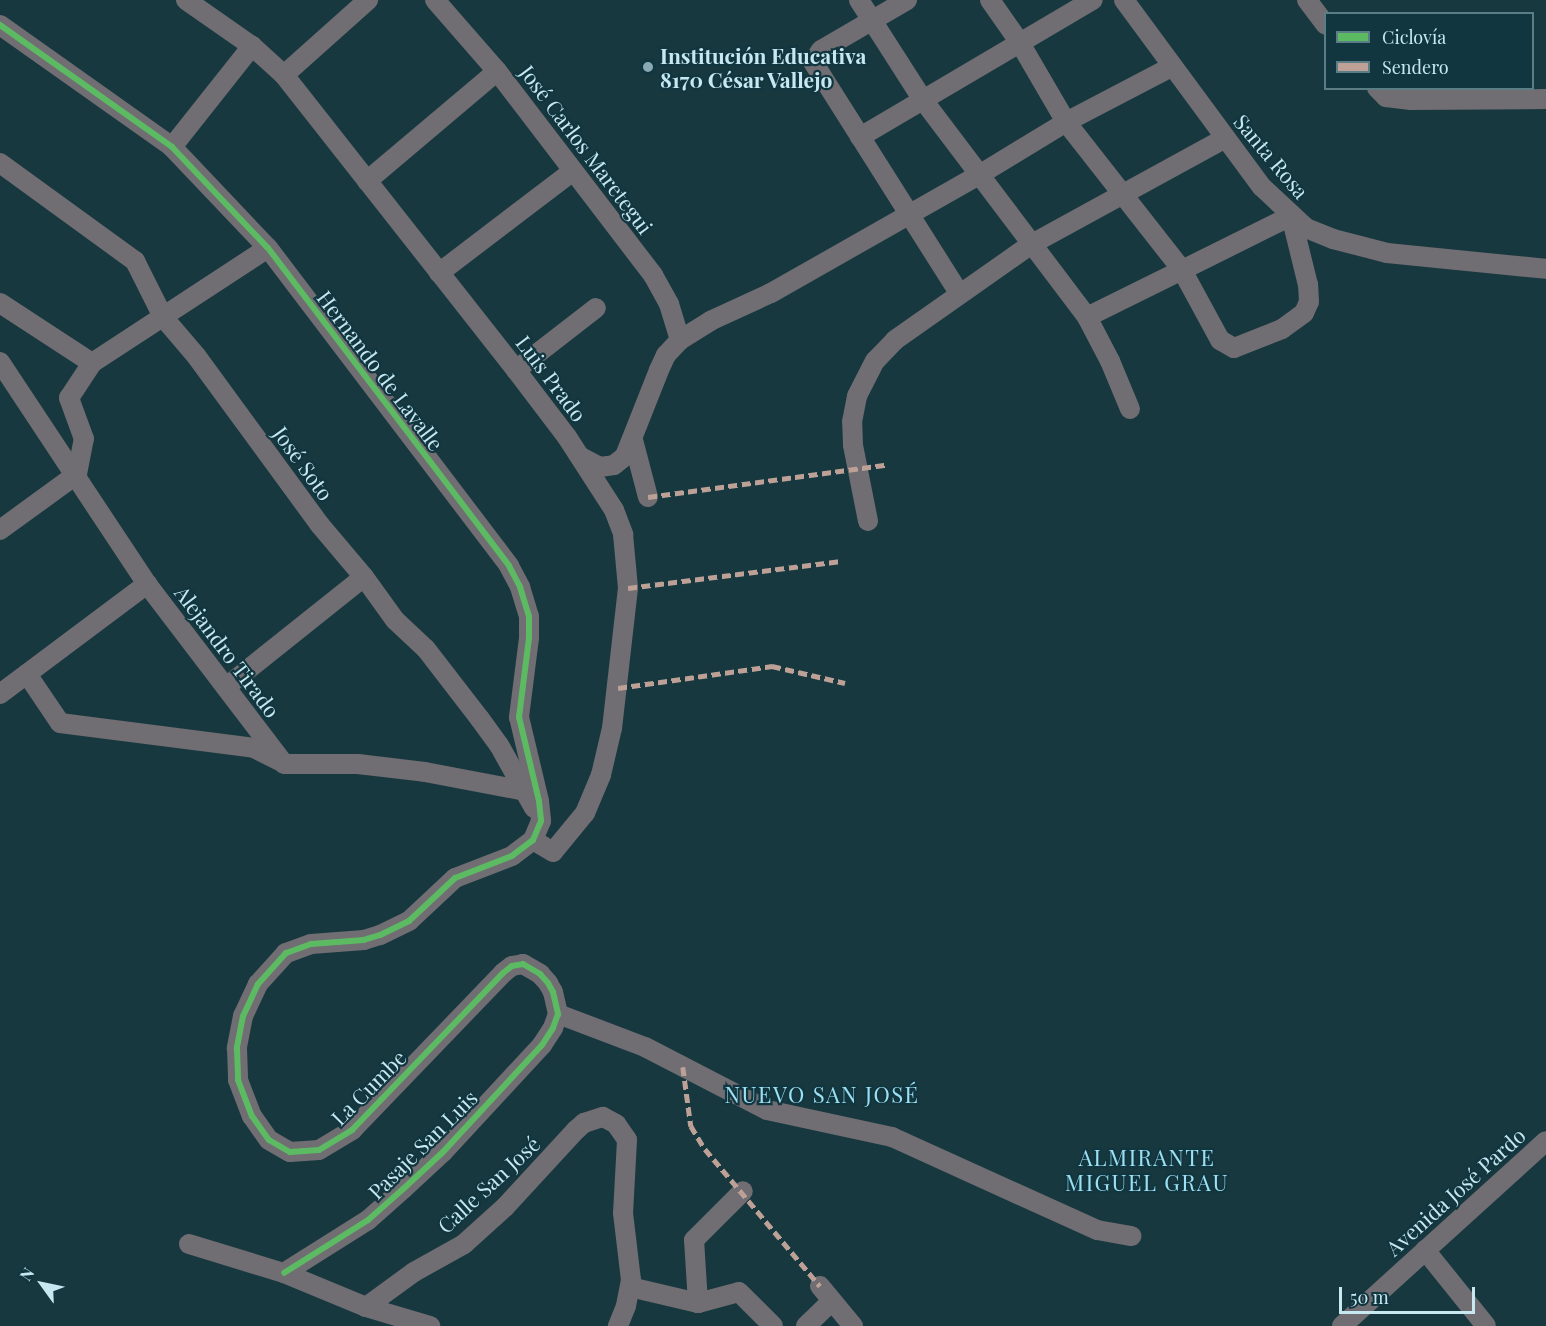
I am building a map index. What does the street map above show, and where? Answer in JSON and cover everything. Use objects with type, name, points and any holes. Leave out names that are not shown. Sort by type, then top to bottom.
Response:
[{"type":"street","name":"Luis Prado","points":[[186,0],[209,7],[284,75],[516,370],[578,455],[614,510],[623,534],[628,588],[612,728],[601,775],[585,813],[553,852],[533,840]]},
{"type":"street","points":[[284,75],[368,0]]},
{"type":"street","name":"José Carlos Maretegui","points":[[435,0],[497,71],[653,275],[669,304],[680,340]]},
{"type":"street","points":[[859,0],[923,100],[1030,245],[1087,317],[1110,361],[1130,409]]},
{"type":"street","points":[[907,0],[821,50],[813,62],[959,293]]},
{"type":"street","points":[[990,0],[1020,43],[1066,122],[1182,270],[1220,340],[1234,348],[1282,329],[1305,313],[1309,302],[1308,285],[1291,216],[1182,270],[1087,317]]},
{"type":"street","points":[[860,137],[1093,0]]},
{"type":"street","name":"Santa Rosa","points":[[1124,0],[1224,139],[1262,187],[1306,228],[1320,235],[1387,253],[1546,269]]},
{"type":"street","points":[[1307,0],[1324,22]]},
{"type":"street","name":"Hernando de Lavalle","points":[[0,25],[172,147],[268,248],[509,566],[520,586],[529,616],[529,638],[519,717],[537,784],[541,821],[533,840]]},
{"type":"street","points":[[172,147],[252,46]]},
{"type":"street","points":[[578,455],[600,467],[614,465],[625,456],[666,355],[680,340],[710,321],[771,293],[979,175],[1066,122],[1172,67]]},
{"type":"street","points":[[367,181],[497,71]]},
{"type":"street","points":[[1379,90],[1386,97],[1411,100],[1546,99]]},
{"type":"street","points":[[868,521],[853,446],[852,422],[857,396],[875,361],[895,340],[1030,245],[1224,139]]},
{"type":"street","name":"José Soto","points":[[0,163],[135,261],[163,317],[196,357],[294,492],[364,577],[395,620],[426,649],[480,719],[526,791],[541,821]]},
{"type":"street","points":[[439,273],[573,171]]},
{"type":"street","points":[[0,530],[76,474],[84,439],[69,398],[92,363],[268,248]]},
{"type":"street","points":[[0,303],[92,363]]},
{"type":"street","points":[[516,370],[596,308]]},
{"type":"street","name":"Alejandro Tirado","points":[[0,363],[76,474],[147,584],[284,764]]},
{"type":"street","points":[[633,440],[648,497]]},
{"type":"street","points":[[225,687],[364,577]]},
{"type":"street","points":[[0,693],[147,584]]},
{"type":"street","points":[[27,674],[60,723],[254,748],[284,764],[358,764],[425,772],[526,791]]},
{"type":"street","name":"La Cumbe","points":[[533,840],[512,856],[455,878],[409,921],[380,935],[364,940],[311,944],[286,953],[258,984],[243,1016],[237,1048],[238,1080],[252,1116],[269,1140],[290,1152],[319,1150],[352,1130],[512,966],[523,964],[540,974],[553,992],[558,1014]]},
{"type":"street","points":[[558,1014],[645,1047],[768,1110],[892,1137],[1097,1230],[1131,1236]]},
{"type":"street","name":"Pasaje San Luis","points":[[284,1273],[368,1220],[443,1152],[542,1045],[553,1028],[558,1014]]},
{"type":"street","name":"Calle San José","points":[[366,1307],[414,1272],[464,1244],[505,1207],[584,1124],[595,1118],[609,1120],[616,1124],[627,1140],[623,1213],[630,1287]]},
{"type":"street","name":"Avenida José Pardo","points":[[1342,1326],[1546,1141]]},
{"type":"street","points":[[698,1303],[694,1240],[698,1233],[743,1191]]},
{"type":"street","points":[[189,1244],[284,1273],[366,1307],[430,1326]]},
{"type":"street","points":[[1425,1250],[1486,1326]]},
{"type":"street","points":[[618,1326],[630,1287],[698,1303],[740,1292],[773,1326]]},
{"type":"street","points":[[806,1326],[826,1293],[854,1326]]},
{"type":"marked path","points":[[648,497],[886,465]]},
{"type":"marked path","points":[[628,588],[841,561]]},
{"type":"marked path","points":[[618,688],[772,666],[845,683]]},
{"type":"marked path","points":[[683,1067],[691,1126],[705,1149],[820,1286]]},
{"type":"cycle path","points":[[0,25],[172,147],[268,248],[509,566],[520,587],[529,616],[529,638],[519,717],[539,801],[541,821],[533,840],[512,856],[455,878],[409,921],[380,935],[364,940],[311,944],[286,953],[258,984],[243,1016],[237,1048],[238,1080],[252,1116],[269,1140],[290,1152],[319,1150],[352,1130],[512,966],[523,964],[540,974],[548,983],[553,992],[558,1014],[553,1028],[542,1045],[443,1152],[403,1189],[368,1220],[284,1273]]},
{"type":"place","name":"Institución Educativa 8170 César Vallejo","points":[[648,67]]},
{"type":"district","name":"NUEVO SAN JOSÉ","points":[[822,1095]]},
{"type":"district","name":"ALMIRANTE MIGUEL GRAU","points":[[1147,1170]]}]
